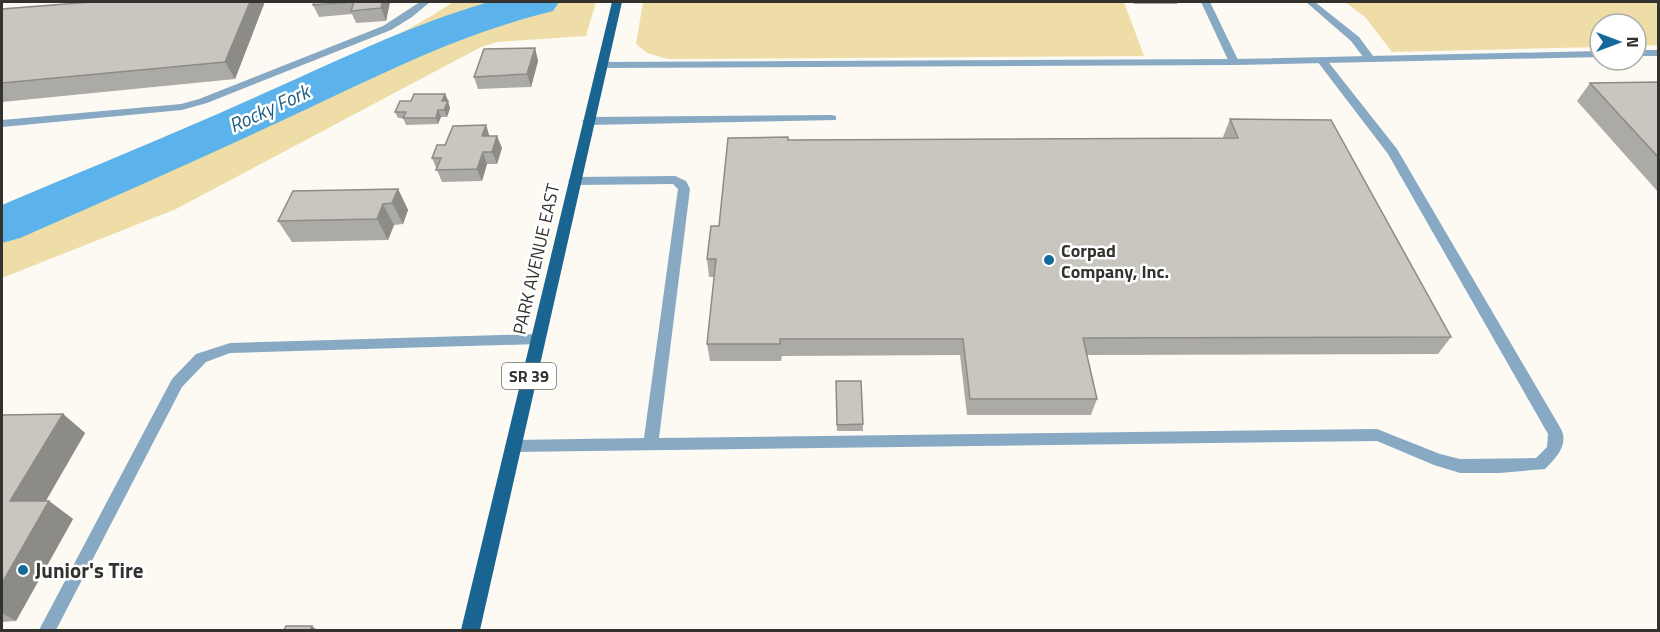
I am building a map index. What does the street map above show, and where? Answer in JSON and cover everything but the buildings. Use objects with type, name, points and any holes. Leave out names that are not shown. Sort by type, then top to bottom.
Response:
[{"type":"main road","name":"PARK AVENUE EAST","points":[[470,630],[617,2]]},
{"type":"street","points":[[602,64],[1234,62],[1588,54]]},
{"type":"lane","points":[[2,124],[182,107],[203,101],[387,28],[410,15],[425,2]]},
{"type":"lane","points":[[1205,2],[1234,62]]},
{"type":"lane","points":[[1310,2],[1355,39],[1371,60]]},
{"type":"lane","points":[[513,446],[1377,435],[1403,444],[1440,462],[1461,466],[1539,464],[1554,450],[1556,433],[1393,152],[1322,61]]},
{"type":"lane","points":[[588,121],[832,118]]},
{"type":"lane","points":[[574,181],[675,180],[682,184],[684,189],[651,445]]},
{"type":"lane","points":[[47,630],[177,383],[201,358],[230,348],[538,339]]},
{"type":"shaded area","points":[[453,2],[596,2],[586,36],[497,42],[481,47],[176,209],[2,278],[2,205],[187,128],[377,44],[416,25]]},
{"type":"shaded area","points":[[643,2],[1124,2],[1144,56],[668,59],[647,53],[636,44]]},
{"type":"shaded area","points":[[1345,2],[1658,2],[1658,45],[1648,45],[1648,12],[1588,12],[1588,47],[1392,52],[1365,17]]},
{"type":"waterway","name":"Rocky Fork","points":[[2,225],[232,126],[399,48],[468,21],[539,2]]},
{"type":"place","name":"Corpad Company, Inc.","points":[[1049,260]]},
{"type":"place","name":"Junior's Tire","points":[[23,570]]}]
